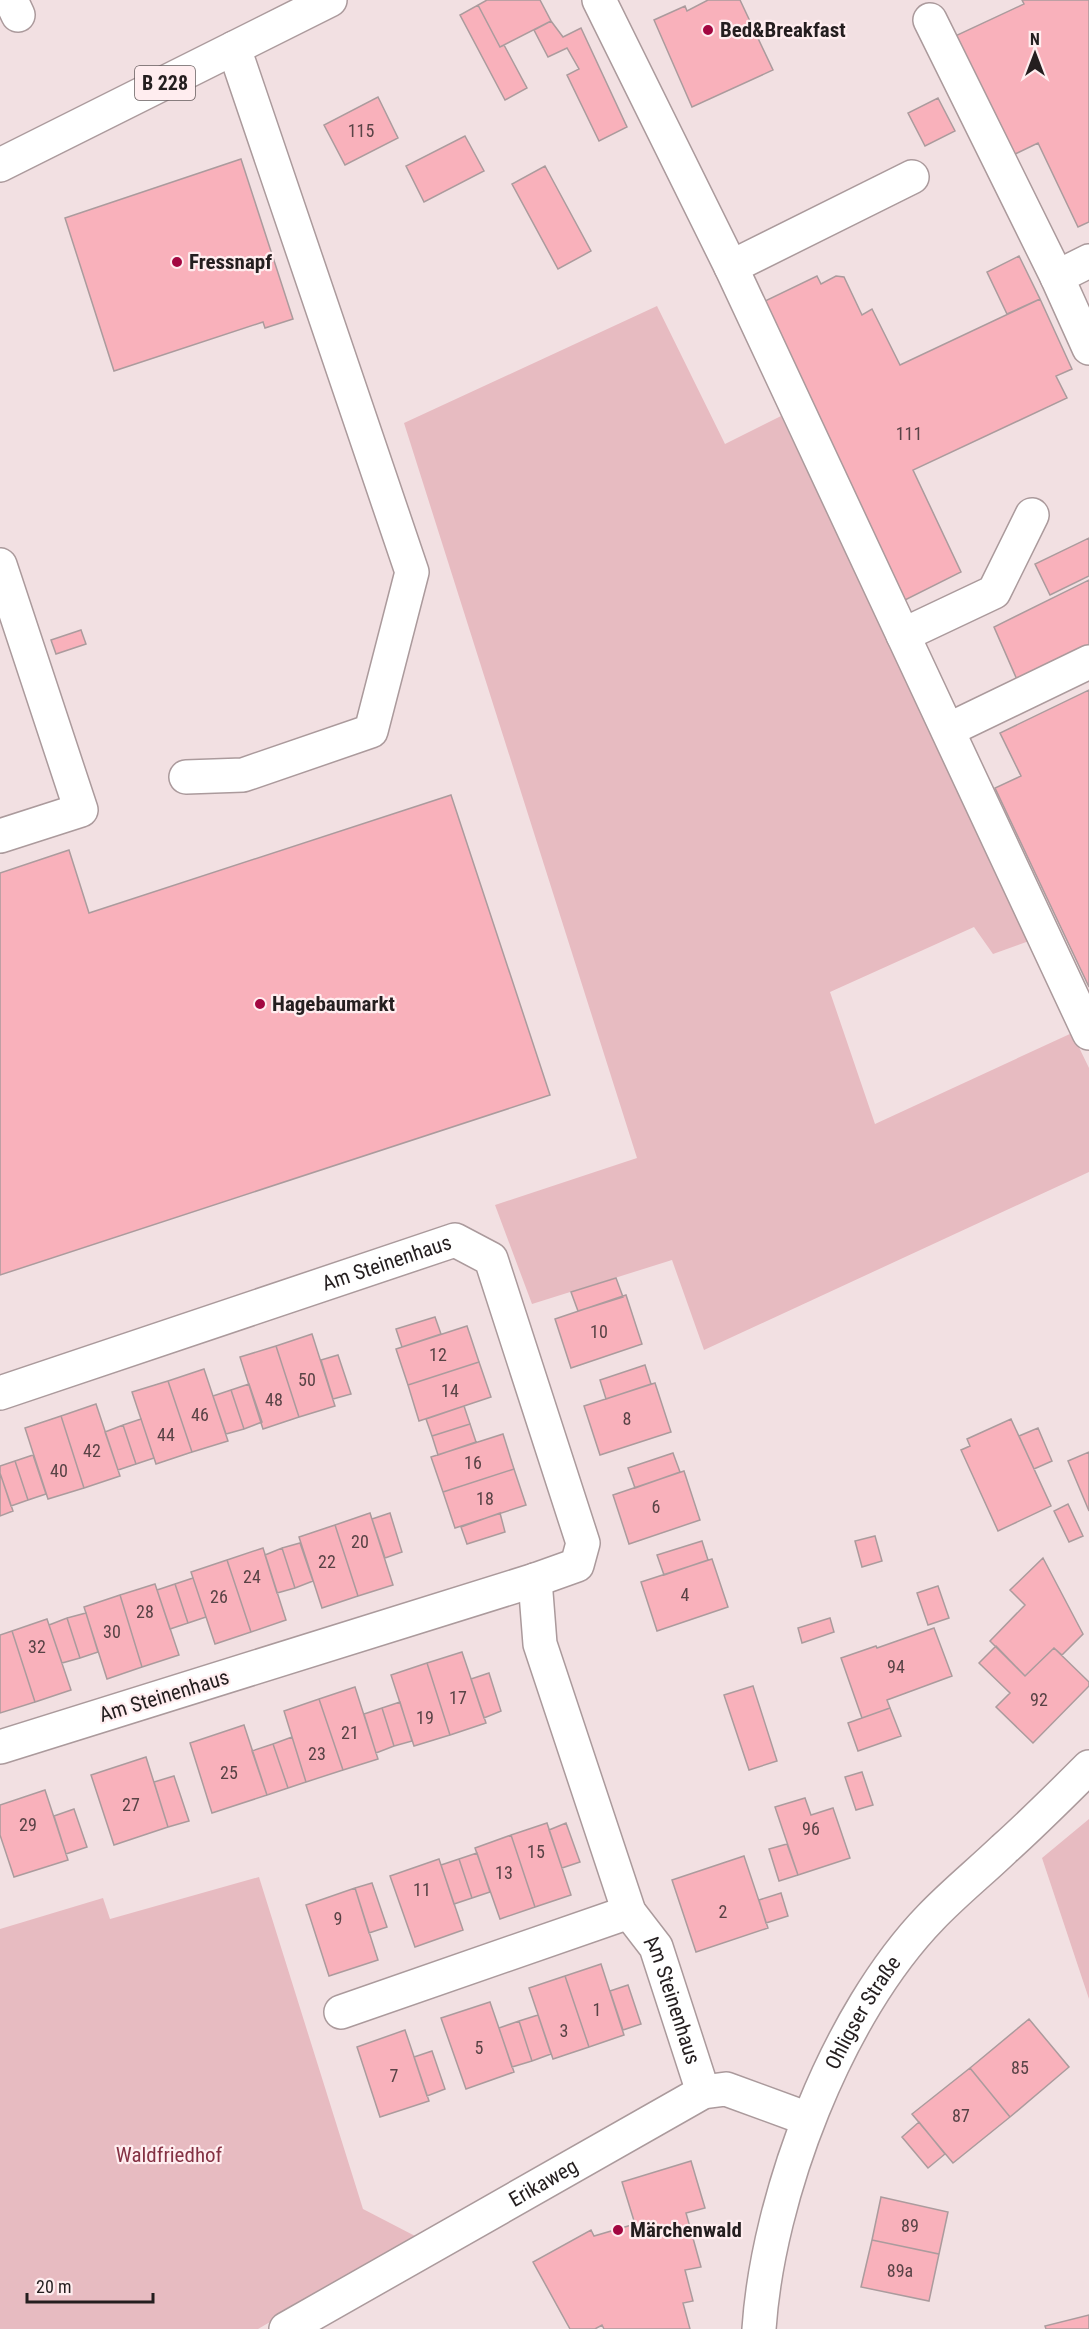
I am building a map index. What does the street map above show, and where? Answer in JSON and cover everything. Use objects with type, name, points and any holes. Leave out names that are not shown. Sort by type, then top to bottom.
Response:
[{"type":"street","name":"B 228","points":[[0,165],[330,0]]},
{"type":"street","points":[[599,0],[731,267],[1089,1033]]},
{"type":"street","points":[[930,20],[1057,277],[1089,348]]},
{"type":"street","points":[[186,777],[243,775],[371,730],[412,572],[234,48]]},
{"type":"street","points":[[731,267],[912,177]]},
{"type":"street","points":[[1057,277],[1089,261]]},
{"type":"street","points":[[903,635],[994,592],[1032,515]]},
{"type":"street","points":[[0,565],[81,810],[0,836]]},
{"type":"street","points":[[948,730],[1089,662]]},
{"type":"street","name":"Am Steinenhaus","points":[[0,1393],[455,1240],[491,1259],[583,1543],[577,1564],[535,1580],[0,1747]]},
{"type":"street","name":"Am Steinenhaus","points":[[535,1580],[540,1644],[629,1912],[656,1947],[703,2092]]},
{"type":"street","name":"Ohligser Straße","points":[[759,2329],[761,2301],[775,2225],[808,2119],[855,2021],[890,1965],[930,1917],[1089,1767]]},
{"type":"street","name":"Am Steinenhaus","points":[[341,2012],[629,1912]]},
{"type":"street","name":"Erikaweg","points":[[286,2329],[703,2092],[726,2089],[808,2119]]},
{"type":"green space","points":[[657,306],[725,444],[781,416],[1029,941],[993,954],[974,927],[830,992],[875,1124],[1072,1033],[1089,1068],[1089,1172],[704,1350],[672,1260],[532,1304],[495,1205],[637,1158],[404,423]]},
{"type":"green space","points":[[1089,1819],[1089,1999],[1042,1858]]},
{"type":"green space","name":"Waldfriedhof","points":[[259,1877],[363,2209],[417,2237],[258,2329],[0,2329],[0,1929],[103,1898],[110,1919]]},
{"type":"building","points":[[487,0],[540,0],[551,21],[500,47],[478,5]]},
{"type":"building","points":[[708,0],[740,0],[773,70],[692,107],[654,20],[685,6],[687,11]]},
{"type":"building","points":[[1022,0],[1089,0],[1089,222],[1078,227],[1038,143],[1009,157],[953,37],[1024,4]]},
{"type":"building","points":[[478,5],[500,47],[504,45],[527,88],[505,100],[460,15]]},
{"type":"building","points":[[551,21],[563,37],[581,28],[627,127],[599,141],[567,75],[579,69],[567,48],[548,57],[534,30]]},
{"type":"building","points":[[378,97],[398,138],[345,165],[324,125]]},
{"type":"building","points":[[938,98],[955,131],[925,146],[908,113]]},
{"type":"building","points":[[465,136],[484,171],[424,202],[406,166]]},
{"type":"building","name":"Fressnapf","points":[[241,159],[293,319],[265,328],[263,322],[114,371],[65,218]]},
{"type":"building","points":[[545,166],[591,251],[558,269],[512,184]]},
{"type":"building","points":[[1019,256],[1040,299],[1007,314],[987,272]]},
{"type":"building","points":[[817,276],[821,284],[836,276],[844,277],[862,315],[872,309],[900,365],[1040,299],[1072,369],[1056,376],[1067,398],[913,470],[961,572],[905,600],[765,301]]},
{"type":"building","points":[[1089,538],[1089,576],[1050,595],[1035,564]]},
{"type":"building","points":[[1089,580],[1089,648],[1018,682],[994,627]]},
{"type":"building","points":[[81,630],[86,644],[56,654],[51,640]]},
{"type":"building","points":[[1089,690],[1089,987],[995,788],[1021,776],[1000,733]]},
{"type":"building","name":"Hagebaumarkt","points":[[451,795],[550,1095],[0,1275],[0,873],[69,850],[89,913]]},
{"type":"building","points":[[616,1278],[623,1297],[578,1311],[571,1292]]},
{"type":"building","points":[[626,1295],[642,1344],[571,1368],[555,1319]]},
{"type":"building","points":[[435,1317],[441,1334],[402,1347],[396,1329]]},
{"type":"building","points":[[467,1326],[479,1362],[408,1385],[396,1349]]},
{"type":"building","points":[[312,1334],[335,1406],[299,1417],[276,1346]]},
{"type":"building","points":[[276,1346],[299,1417],[263,1429],[240,1357]]},
{"type":"building","points":[[338,1355],[351,1394],[333,1399],[321,1360]]},
{"type":"building","points":[[479,1362],[491,1397],[419,1421],[408,1385]]},
{"type":"building","points":[[645,1365],[651,1384],[606,1399],[600,1380]]},
{"type":"building","points":[[204,1369],[228,1441],[192,1452],[168,1381]]},
{"type":"building","points":[[168,1381],[192,1452],[156,1464],[132,1392]]},
{"type":"building","points":[[655,1383],[671,1432],[600,1455],[584,1406]]},
{"type":"building","points":[[249,1384],[262,1422],[244,1429],[231,1390]]},
{"type":"building","points":[[231,1390],[244,1429],[226,1434],[213,1396]]},
{"type":"building","points":[[96,1404],[120,1476],[84,1488],[61,1416]]},
{"type":"building","points":[[464,1406],[470,1424],[432,1436],[426,1419]]},
{"type":"building","points":[[61,1416],[84,1488],[48,1499],[25,1428]]},
{"type":"building","points":[[141,1419],[154,1458],[136,1464],[123,1425]]},
{"type":"building","points":[[1011,1419],[1051,1506],[998,1531],[961,1450],[970,1446],[967,1439]]},
{"type":"building","points":[[470,1424],[476,1442],[438,1455],[432,1436]]},
{"type":"building","points":[[123,1425],[136,1464],[118,1470],[105,1432]]},
{"type":"building","points":[[1038,1428],[1052,1461],[1034,1469],[1019,1436]]},
{"type":"building","points":[[503,1434],[514,1469],[443,1492],[431,1457]]},
{"type":"building","points":[[1089,1452],[1089,1511],[1068,1461]]},
{"type":"building","points":[[673,1453],[680,1472],[635,1488],[628,1468]]},
{"type":"building","points":[[33,1455],[46,1494],[28,1500],[15,1461]]},
{"type":"building","points":[[15,1461],[28,1500],[11,1506],[0,1473],[0,1466]]},
{"type":"building","points":[[514,1469],[526,1505],[455,1528],[443,1492]]},
{"type":"building","points":[[684,1471],[700,1520],[629,1544],[613,1495]]},
{"type":"building","points":[[0,1473],[13,1511],[0,1516]]},
{"type":"building","points":[[1068,1504],[1083,1536],[1069,1542],[1054,1511]]},
{"type":"building","points":[[370,1513],[393,1585],[358,1596],[335,1525]]},
{"type":"building","points":[[390,1513],[402,1552],[385,1558],[372,1519]]},
{"type":"building","points":[[500,1513],[505,1532],[467,1544],[461,1527]]},
{"type":"building","points":[[335,1525],[358,1596],[322,1608],[299,1537]]},
{"type":"building","points":[[875,1536],[882,1561],[862,1567],[855,1541]]},
{"type":"building","points":[[702,1541],[708,1560],[664,1575],[657,1555]]},
{"type":"building","points":[[300,1543],[313,1581],[295,1588],[282,1548]]},
{"type":"building","points":[[263,1548],[286,1620],[251,1632],[227,1560]]},
{"type":"building","points":[[282,1548],[295,1588],[277,1593],[265,1555]]},
{"type":"building","points":[[1043,1558],[1083,1634],[1062,1655],[1054,1648],[1025,1676],[990,1641],[1025,1605],[1010,1590]]},
{"type":"building","points":[[712,1559],[728,1607],[657,1631],[641,1582]]},
{"type":"building","points":[[227,1560],[251,1632],[215,1644],[191,1572]]},
{"type":"building","points":[[193,1578],[206,1617],[188,1623],[175,1584]]},
{"type":"building","points":[[155,1584],[179,1655],[142,1667],[120,1595]]},
{"type":"building","points":[[175,1584],[188,1623],[170,1629],[157,1590]]},
{"type":"building","points":[[938,1586],[949,1618],[928,1625],[917,1593]]},
{"type":"building","points":[[120,1595],[142,1667],[107,1679],[84,1607]]},
{"type":"building","points":[[86,1613],[98,1652],[80,1658],[67,1618]]},
{"type":"building","points":[[67,1618],[80,1658],[62,1663],[49,1625]]},
{"type":"building","points":[[830,1618],[834,1632],[802,1643],[798,1628]]},
{"type":"building","points":[[47,1619],[71,1690],[35,1702],[12,1631]]},
{"type":"building","points":[[934,1628],[952,1676],[887,1700],[890,1708],[862,1718],[841,1658]]},
{"type":"building","points":[[12,1631],[35,1702],[0,1713],[0,1635]]},
{"type":"building","points":[[996,1646],[1025,1676],[1054,1648],[1089,1682],[1089,1686],[1033,1743],[996,1707],[1010,1693],[979,1663]]},
{"type":"building","points":[[462,1652],[486,1723],[450,1735],[427,1663]]},
{"type":"building","points":[[427,1663],[450,1735],[414,1746],[391,1675]]},
{"type":"building","points":[[489,1673],[501,1711],[484,1718],[471,1679]]},
{"type":"building","points":[[753,1686],[777,1761],[749,1770],[724,1695]]},
{"type":"building","points":[[355,1687],[378,1759],[343,1770],[319,1699]]},
{"type":"building","points":[[319,1699],[343,1770],[306,1782],[284,1711]]},
{"type":"building","points":[[400,1702],[412,1741],[394,1746],[382,1708]]},
{"type":"building","points":[[382,1708],[394,1746],[376,1753],[364,1714]]},
{"type":"building","points":[[890,1708],[901,1736],[858,1751],[848,1723]]},
{"type":"building","points":[[244,1725],[267,1795],[212,1813],[190,1743]]},
{"type":"building","points":[[292,1737],[306,1782],[288,1788],[273,1744]]},
{"type":"building","points":[[273,1744],[288,1788],[267,1795],[252,1751]]},
{"type":"building","points":[[146,1757],[168,1827],[114,1845],[91,1775]]},
{"type":"building","points":[[862,1772],[873,1805],[856,1810],[845,1777]]},
{"type":"building","points":[[174,1776],[189,1821],[168,1827],[154,1782]]},
{"type":"building","points":[[45,1790],[68,1860],[14,1877],[0,1835],[0,1805]]},
{"type":"building","points":[[805,1798],[811,1815],[833,1808],[850,1858],[798,1875],[775,1807]]},
{"type":"building","points":[[74,1809],[87,1847],[66,1854],[54,1816]]},
{"type":"building","points":[[547,1823],[571,1895],[535,1907],[511,1835]]},
{"type":"building","points":[[566,1823],[580,1862],[562,1868],[549,1830]]},
{"type":"building","points":[[511,1835],[535,1907],[500,1919],[475,1848]]},
{"type":"building","points":[[787,1844],[798,1875],[779,1881],[769,1849]]},
{"type":"building","points":[[477,1853],[490,1892],[472,1898],[459,1859]]},
{"type":"building","points":[[744,1856],[768,1928],[696,1952],[672,1880]]},
{"type":"building","points":[[439,1859],[463,1930],[415,1947],[390,1876]]},
{"type":"building","points":[[459,1859],[472,1898],[454,1904],[441,1865]]},
{"type":"building","points":[[372,1883],[387,1927],[369,1933],[355,1888]]},
{"type":"building","points":[[355,1888],[378,1960],[329,1976],[306,1905]]},
{"type":"building","points":[[781,1893],[788,1916],[766,1923],[759,1900]]},
{"type":"building","points":[[601,1964],[624,2035],[589,2047],[565,1976]]},
{"type":"building","points":[[565,1976],[589,2047],[553,2059],[529,1988]]},
{"type":"building","points":[[628,1985],[641,2024],[623,2030],[610,1991]]},
{"type":"building","points":[[490,2002],[514,2072],[466,2089],[441,2018]]},
{"type":"building","points":[[538,2015],[551,2054],[532,2061],[519,2021]]},
{"type":"building","points":[[1029,2019],[1069,2067],[1010,2117],[970,2068]]},
{"type":"building","points":[[519,2021],[532,2061],[512,2067],[499,2028]]},
{"type":"building","points":[[405,2030],[429,2101],[380,2117],[357,2047]]},
{"type":"building","points":[[432,2051],[445,2089],[427,2096],[414,2057]]},
{"type":"building","points":[[970,2068],[1010,2117],[953,2163],[912,2114]]},
{"type":"building","points":[[919,2122],[945,2154],[928,2168],[902,2137]]},
{"type":"building","points":[[691,2161],[705,2208],[686,2213],[701,2267],[685,2270],[693,2301],[683,2303],[690,2329],[604,2329],[602,2325],[595,2329],[570,2329],[533,2262],[591,2230],[594,2236],[635,2224],[622,2182]]},
{"type":"building","points":[[881,2197],[948,2212],[939,2254],[872,2240]]},
{"type":"building","points":[[872,2240],[939,2254],[929,2301],[861,2287]]},
{"type":"building","points":[[1089,2315],[1089,2329],[1046,2329],[1045,2326]]},
{"type":"place","name":"Bed&Breakfast","points":[[708,30]]},
{"type":"place","name":"Fressnapf","points":[[177,262]]},
{"type":"place","name":"Hagebaumarkt","points":[[260,1004]]},
{"type":"place","name":"Märchenwald","points":[[618,2230]]}]
